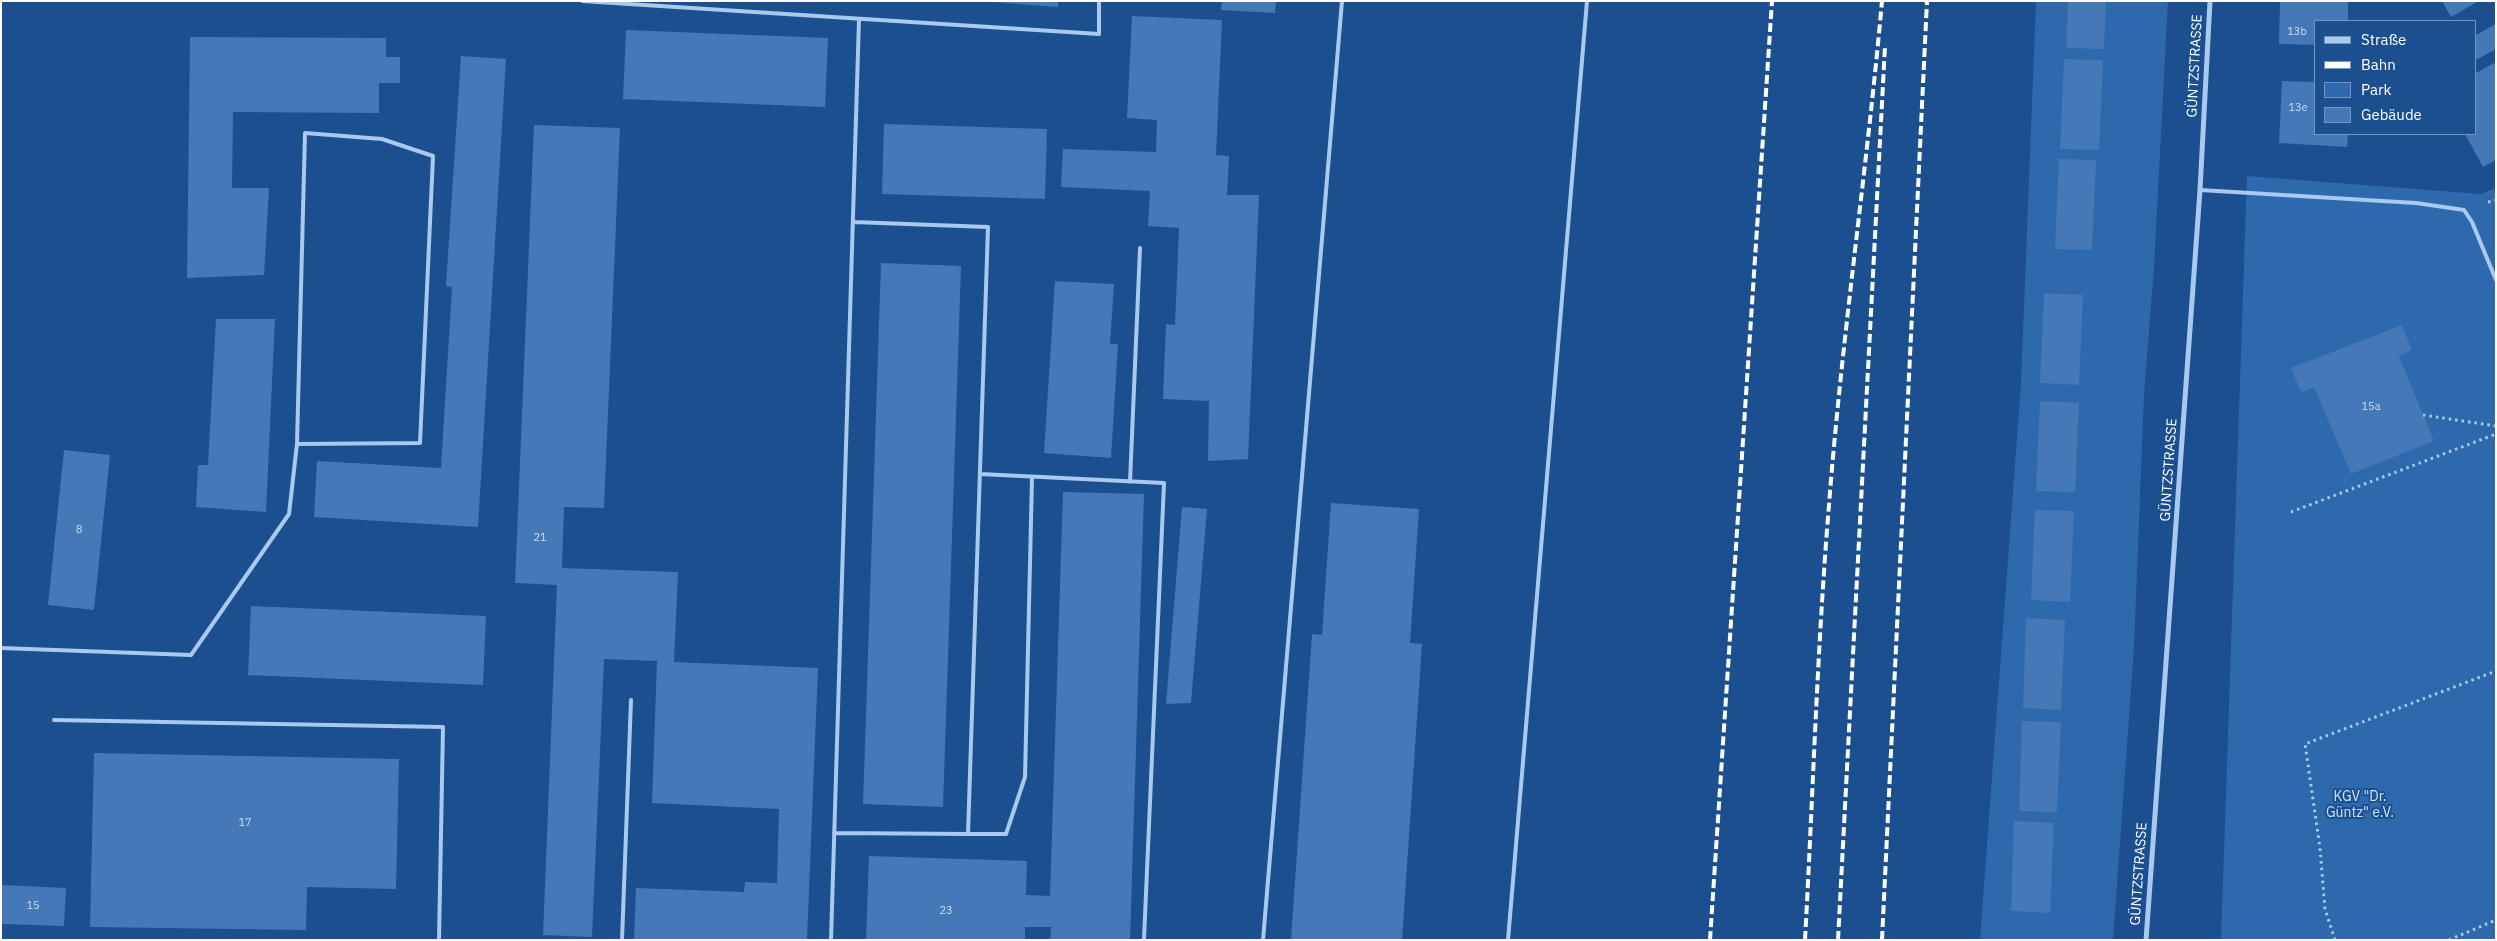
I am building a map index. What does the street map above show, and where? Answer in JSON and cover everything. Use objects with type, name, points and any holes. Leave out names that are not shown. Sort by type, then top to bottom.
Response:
[{"type":"street","name":"GÜNTZSTRASSE","points":[[2146,940],[2200,190],[2210,1]]},
{"type":"lane","points":[[582,1],[1099,34],[1100,1]]},
{"type":"lane","points":[[1263,940],[1342,1]]},
{"type":"lane","points":[[1508,940],[1587,1]]},
{"type":"lane","points":[[831,940],[860,19]]},
{"type":"lane","points":[[1,648],[191,655],[289,514],[297,444],[305,133],[382,139],[433,156],[420,443],[297,444]]},
{"type":"lane","points":[[2200,190],[2416,203],[2464,210],[2472,222],[2496,280]]},
{"type":"lane","points":[[853,222],[988,227],[968,834]]},
{"type":"lane","points":[[1130,482],[1140,248]]},
{"type":"lane","points":[[980,474],[1164,483],[1144,939]]},
{"type":"lane","points":[[834,832],[1006,834],[1025,777],[1032,478]]},
{"type":"lane","points":[[622,940],[631,700]]},
{"type":"lane","points":[[54,720],[442,727],[440,940]]},
{"type":"path","points":[[2423,415],[2496,426]]},
{"type":"path","points":[[2291,512],[2496,434]]},
{"type":"path","points":[[2335,940],[2325,908],[2320,848],[2306,744],[2496,671]]},
{"type":"path","points":[[2449,940],[2496,920]]},
{"type":"green space","points":[[2036,1],[2168,1],[2154,267],[2144,395],[2134,648],[2113,940],[1980,940],[2021,383]]},
{"type":"green space","name":"KGV \"Dr. Güntz\" e.V.","points":[[2247,176],[2481,194],[2496,188],[2496,940],[2221,940]]},
{"type":"building","points":[[979,1],[1058,1],[1058,7]]},
{"type":"building","points":[[1222,1],[1276,1],[1275,13],[1221,10]]},
{"type":"building","points":[[2068,1],[2106,1],[2104,49],[2066,48]]},
{"type":"building","points":[[2280,1],[2348,1],[2348,20],[2314,20],[2314,45],[2279,44]]},
{"type":"building","points":[[2442,1],[2479,1],[2451,17]]},
{"type":"building","points":[[1132,16],[1222,20],[1216,155],[1229,156],[1227,195],[1259,195],[1248,459],[1208,461],[1209,401],[1163,399],[1166,324],[1175,325],[1179,228],[1148,226],[1150,191],[1061,187],[1063,149],[1156,152],[1157,120],[1127,118]]},
{"type":"building","points":[[2496,24],[2496,49],[2477,59],[2477,34]]},
{"type":"building","points":[[626,30],[828,38],[825,107],[623,99]]},
{"type":"building","points":[[190,37],[386,38],[386,57],[400,57],[400,83],[379,83],[379,113],[233,112],[232,188],[269,188],[264,275],[187,278]]},
{"type":"building","points":[[461,56],[506,59],[478,527],[314,517],[317,461],[441,468],[452,287],[446,286]]},
{"type":"building","points":[[2064,59],[2103,60],[2099,150],[2060,149]]},
{"type":"building","points":[[2496,62],[2496,160],[2483,167],[2466,135],[2477,135],[2477,72]]},
{"type":"building","points":[[2282,81],[2314,82],[2314,135],[2348,135],[2347,147],[2279,143]]},
{"type":"building","points":[[884,124],[1047,129],[1045,199],[882,194]]},
{"type":"building","points":[[534,125],[620,128],[604,508],[564,507],[562,568],[678,572],[674,662],[818,668],[807,940],[634,939],[636,888],[744,892],[745,882],[777,883],[779,809],[652,803],[657,661],[604,659],[592,937],[543,935],[557,585],[515,583]]},
{"type":"building","points":[[2059,159],[2096,160],[2092,250],[2055,249]]},
{"type":"building","points":[[881,263],[961,266],[943,807],[863,804]]},
{"type":"building","points":[[1055,281],[1114,284],[1110,344],[1118,344],[1111,458],[1044,453]]},
{"type":"building","points":[[2044,293],[2083,295],[2079,385],[2040,383]]},
{"type":"building","points":[[216,319],[275,319],[266,512],[196,507],[198,465],[208,465]]},
{"type":"building","points":[[2402,325],[2412,350],[2399,356],[2434,441],[2351,474],[2314,387],[2301,392],[2291,368]]},
{"type":"building","points":[[2040,401],[2079,403],[2075,492],[2036,491]]},
{"type":"building","points":[[64,450],[110,455],[94,610],[48,605]]},
{"type":"building","points":[[1063,492],[1144,494],[1130,940],[1050,940],[1051,927],[1025,927],[1025,940],[866,940],[869,856],[1027,861],[1026,895],[1050,896]]},
{"type":"building","points":[[1331,503],[1419,509],[1410,643],[1422,644],[1402,940],[1291,940],[1312,634],[1322,635]]},
{"type":"building","points":[[1182,507],[1207,509],[1191,703],[1166,704]]},
{"type":"building","points":[[2035,510],[2074,511],[2070,602],[2031,600]]},
{"type":"building","points":[[251,606],[486,616],[483,685],[248,675]]},
{"type":"building","points":[[2026,618],[2065,620],[2061,710],[2023,708]]},
{"type":"building","points":[[2022,721],[2061,722],[2057,812],[2019,811]]},
{"type":"building","points":[[94,753],[399,759],[396,889],[307,887],[306,930],[90,927]]},
{"type":"building","points":[[2014,821],[2054,823],[2050,913],[2011,911]]},
{"type":"building","points":[[1,885],[66,888],[64,926],[1,924]]},
{"type":"railway","points":[[1710,940],[1772,1]]},
{"type":"railway","points":[[1805,940],[1818,668],[1834,442],[1882,1]]},
{"type":"railway","points":[[1882,940],[1927,1]]},
{"type":"railway","points":[[1838,940],[1885,46]]}]
